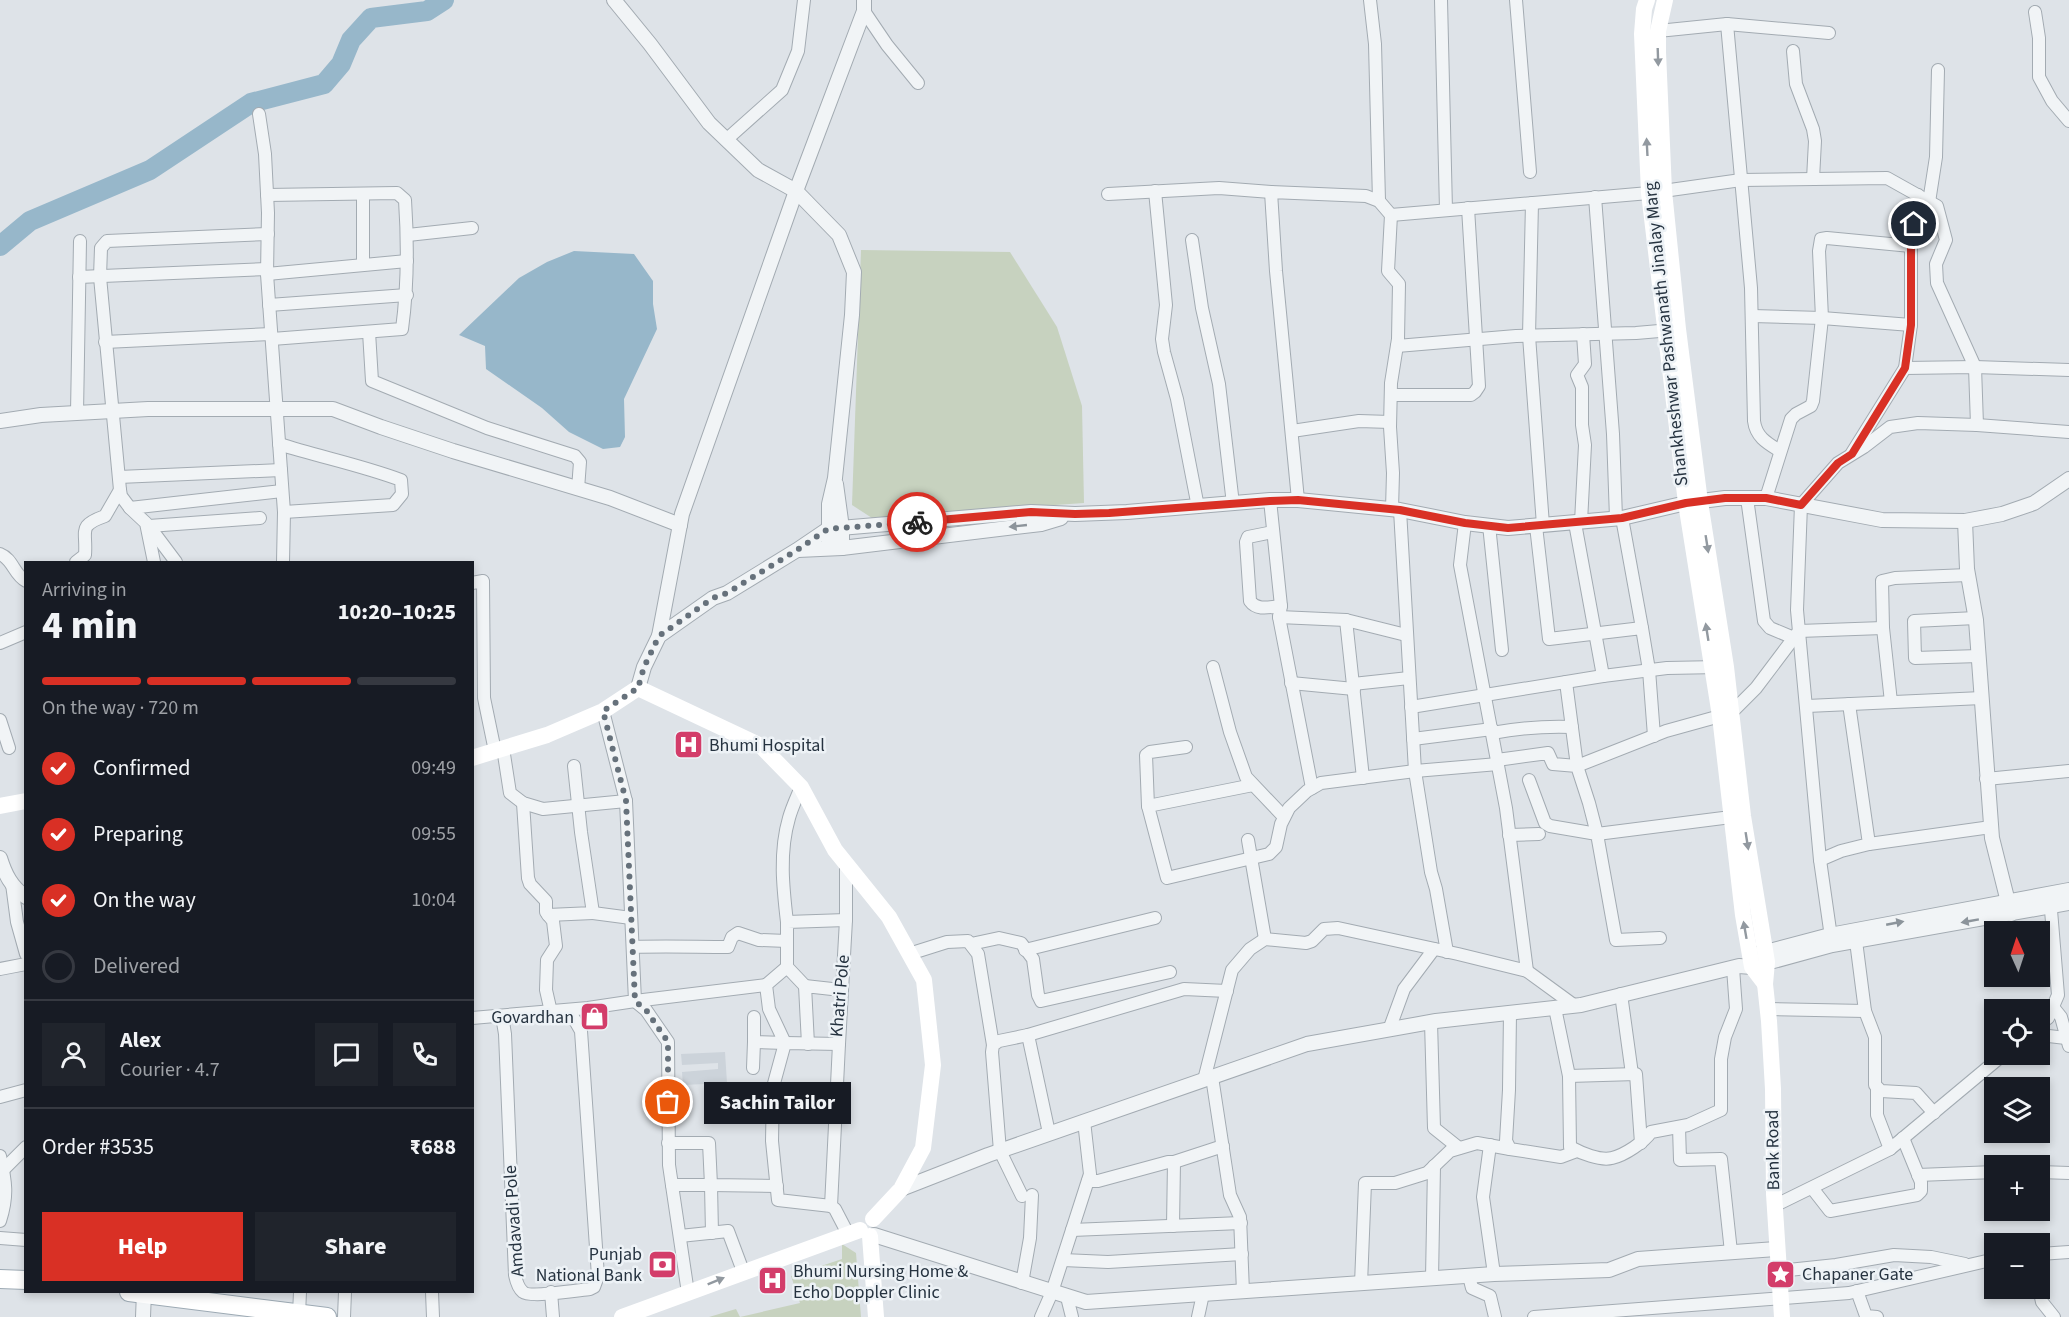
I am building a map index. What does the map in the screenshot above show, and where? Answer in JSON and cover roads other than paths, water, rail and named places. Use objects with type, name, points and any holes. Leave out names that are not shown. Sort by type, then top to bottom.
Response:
[{"type":"main road","points":[[1657,192],[1659,1]]},
{"type":"main road","name":"Shankheshwar Pashwanath Jinalay Marg","points":[[1657,192],[1642,34],[1644,9],[1659,1]]},
{"type":"main road","name":"Bank Road","points":[[1657,192],[1671,330],[1693,502],[1725,714],[1751,962],[1764,984],[1768,1009],[1773,1089],[1774,1206],[1782,1317]]},
{"type":"main road","points":[[474,757],[547,735],[603,711],[638,688],[760,746],[801,787],[835,850],[889,917],[924,980],[933,1065],[923,1148],[902,1189],[865,1231],[743,1271],[622,1317]]},
{"type":"main road","points":[[0,806],[24,801]]},
{"type":"main road","points":[[865,1231],[876,1317]]},
{"type":"main road","points":[[0,1279],[24,1280]]},
{"type":"main road","points":[[146,1293],[327,1317]]},
{"type":"street","points":[[614,0],[709,123],[758,170],[796,191],[838,235],[854,273],[836,478],[829,504],[828,529],[835,548]]},
{"type":"street","points":[[726,140],[782,90],[798,51],[804,0]]},
{"type":"street","points":[[1370,0],[1375,44],[1379,201]]},
{"type":"street","points":[[1441,0],[1446,210]]},
{"type":"street","points":[[1516,0],[1530,172]]},
{"type":"street","points":[[864,5],[887,45],[918,83]]},
{"type":"street","points":[[638,688],[644,667],[659,636],[682,514],[864,5]]},
{"type":"street","points":[[2035,12],[2039,38],[2039,76],[2052,101],[2069,121]]},
{"type":"street","points":[[1727,24],[1751,288],[1755,429],[1759,437],[1780,451]]},
{"type":"street","points":[[1658,31],[1727,24],[1829,33]]},
{"type":"street","points":[[1792,51],[1796,84],[1813,129],[1815,141],[1813,179]]},
{"type":"street","points":[[1852,454],[1905,368],[1911,325],[1911,246],[1936,157],[1938,70]]},
{"type":"street","points":[[259,114],[265,154],[267,271],[284,512],[283,561]]},
{"type":"street","points":[[1391,214],[1657,192],[1741,180],[1887,178],[1937,206],[1946,240],[1936,264],[1937,283],[1975,367],[1977,425]]},
{"type":"street","points":[[1108,194],[1219,188],[1366,196],[1379,201],[1391,214],[1388,271],[1399,284],[1397,346],[1390,422],[1415,771],[1431,872],[1448,952]]},
{"type":"street","points":[[1155,191],[1166,304],[1162,339],[1177,399],[1198,507]]},
{"type":"street","points":[[1271,192],[1276,271],[1298,500]]},
{"type":"street","points":[[105,342],[271,337],[402,329],[407,295],[408,235],[405,200],[402,196],[397,193],[267,195]]},
{"type":"street","points":[[363,194],[363,264]]},
{"type":"street","points":[[1595,197],[1619,518],[1649,670],[1654,736]]},
{"type":"street","points":[[1532,203],[1529,336],[1549,639],[1642,628]]},
{"type":"street","points":[[1391,395],[1471,394],[1479,386],[1468,208]]},
{"type":"street","points":[[408,235],[471,228]]},
{"type":"street","points":[[175,561],[148,524],[129,508],[121,496],[99,277],[101,248],[107,241],[268,234]]},
{"type":"street","points":[[1766,498],[1791,419],[1811,406],[1813,401],[1822,318],[1819,251],[1821,239],[1911,246]]},
{"type":"street","points":[[1192,240],[1202,308],[1219,384],[1233,504]]},
{"type":"street","points":[[77,413],[80,241]]},
{"type":"street","points":[[79,277],[267,271],[407,261]]},
{"type":"street","points":[[269,305],[407,295]]},
{"type":"street","points":[[1752,316],[1822,318],[1911,325]]},
{"type":"street","points":[[1397,346],[1475,339],[1671,330]]},
{"type":"street","points":[[369,332],[372,381],[487,428],[575,456],[580,462],[578,489]]},
{"type":"street","points":[[1583,334],[1585,364],[1577,375],[1582,387],[1582,426],[1585,446],[1578,523],[1594,634],[1603,676]]},
{"type":"street","points":[[1905,368],[1975,367],[2069,370]]},
{"type":"street","points":[[0,421],[40,415],[148,409],[333,409],[381,428],[610,498],[680,525]]},
{"type":"street","points":[[1292,431],[1359,421],[1390,422]]},
{"type":"street","points":[[1831,940],[1820,860],[1807,706],[1797,635],[1801,505],[1838,463],[1890,427],[1918,423],[2069,432]]},
{"type":"street","points":[[279,444],[374,470],[401,480],[402,494],[393,505],[284,512]]},
{"type":"street","points":[[120,483],[281,470]]},
{"type":"street","points":[[835,548],[842,528],[836,478]]},
{"type":"street","points":[[659,636],[713,598],[727,593],[828,529],[1031,512],[1075,514],[1298,500],[1396,509],[1465,523],[1508,528],[1619,518],[1693,502],[1725,498],[1766,498],[1882,520],[1965,521],[2002,514],[2034,503],[2069,479]]},
{"type":"street","points":[[77,561],[85,555],[87,524],[105,516],[120,483]]},
{"type":"street","points":[[129,508],[282,491]]},
{"type":"street","points":[[1747,498],[1761,608],[1764,621],[1770,628],[1797,635],[1883,628]]},
{"type":"street","points":[[1270,501],[1280,612],[1291,683],[1312,788]]},
{"type":"street","points":[[797,550],[835,548],[1041,524],[1075,514]]},
{"type":"street","points":[[148,524],[260,518]]},
{"type":"street","points":[[1965,521],[1968,575],[1976,618],[1991,826],[2010,908]]},
{"type":"street","points":[[1465,523],[1460,565],[1498,762],[1527,971]]},
{"type":"street","points":[[148,524],[154,561]]},
{"type":"street","points":[[1489,525],[1502,650]]},
{"type":"street","points":[[1273,532],[1253,534],[1246,542],[1250,601],[1253,605],[1280,612],[1346,620],[1406,635]]},
{"type":"street","points":[[0,554],[9,560],[19,577],[24,580]]},
{"type":"street","points":[[1891,702],[1883,628],[1882,581],[1895,578],[1968,575]]},
{"type":"street","points":[[474,583],[483,581],[478,634],[484,698],[510,794],[523,803],[543,809],[626,801]]},
{"type":"street","points":[[1976,618],[1914,621],[1915,658],[1978,656]]},
{"type":"street","points":[[1346,620],[1364,778]]},
{"type":"street","points":[[0,643],[24,633]]},
{"type":"street","points":[[1186,747],[1149,752],[1146,755],[1148,806],[1167,878],[1269,854],[1276,847],[1284,817],[1289,808],[1312,788],[1322,783],[1498,762],[1548,753],[1553,764],[1577,766],[1654,736],[1725,714],[1756,688],[1797,635]]},
{"type":"street","points":[[1213,667],[1230,732],[1246,777],[1284,817]]},
{"type":"street","points":[[1411,707],[1649,670],[1719,667]]},
{"type":"street","points":[[1291,683],[1353,686],[1409,678]]},
{"type":"street","points":[[1566,682],[1577,766],[1597,834],[1616,940],[1660,938]]},
{"type":"street","points":[[1807,706],[1982,698]]},
{"type":"street","points":[[1849,704],[1869,844]]},
{"type":"street","points":[[603,711],[626,801],[635,1001],[646,1010],[668,1042],[668,1143],[688,1293]]},
{"type":"street","points":[[0,720],[9,748]]},
{"type":"street","points":[[1413,739],[1549,726],[1572,727]]},
{"type":"street","points":[[574,765],[593,913]]},
{"type":"street","points":[[1986,778],[2069,771]]},
{"type":"street","points":[[1529,780],[1545,823],[1551,826],[1597,834],[1737,817]]},
{"type":"street","points":[[1148,806],[1253,785]]},
{"type":"street","points":[[801,787],[789,817],[785,838],[783,880],[787,922],[787,967],[805,986],[841,990]]},
{"type":"street","points":[[523,803],[528,878],[530,884],[546,901],[546,912],[553,921],[556,946],[547,960],[546,990],[551,1012]]},
{"type":"street","points":[[1820,860],[1841,851],[1869,844],[1991,826]]},
{"type":"street","points":[[1509,835],[1539,834]]},
{"type":"street","points":[[1248,840],[1265,939]]},
{"type":"street","points":[[0,858],[5,874],[24,895]]},
{"type":"street","name":"Khatri Pole","points":[[831,1206],[846,920],[846,863]]},
{"type":"street","points":[[12,884],[17,922],[24,947]]},
{"type":"street","points":[[1831,940],[1856,941],[2050,900],[2069,890]]},
{"type":"street","points":[[2050,900],[2069,903]]},
{"type":"street","points":[[2050,900],[2058,995],[2050,1014]]},
{"type":"street","points":[[902,1189],[1000,1151],[1307,1044],[1431,1022],[1575,1006],[1831,940],[2010,908]]},
{"type":"street","points":[[548,915],[593,913],[631,918]]},
{"type":"street","points":[[1026,950],[1155,918]]},
{"type":"street","points":[[787,922],[846,920]]},
{"type":"street","points":[[1243,1292],[1240,1217],[1230,1195],[1223,1146],[1208,1078],[1232,970],[1250,949],[1265,939],[1306,943],[1312,941],[1324,929],[1338,928],[1527,971],[1575,1006]]},
{"type":"street","points":[[633,947],[728,946],[732,937],[738,933],[759,940],[787,940]]},
{"type":"street","points":[[971,944],[999,939],[1021,944],[1032,959],[1041,1001],[1170,972]]},
{"type":"street","points":[[909,954],[947,942],[968,941],[978,954],[993,1045],[1000,1151],[1027,1195],[1030,1238],[1022,1283]]},
{"type":"street","points":[[1856,941],[1865,1011],[1875,1037],[1877,1115],[1890,1149]]},
{"type":"street","points":[[1389,1030],[1404,989],[1434,949]]},
{"type":"street","points":[[1555,1008],[1569,1076],[1570,1147],[1593,1157],[1611,1159],[1641,1143],[1652,1131],[1689,1125],[1721,1110],[1721,1059],[1725,1037],[1751,962]]},
{"type":"street","points":[[0,969],[24,964]]},
{"type":"street","points":[[474,1018],[569,1010],[766,985],[787,967]]},
{"type":"street","points":[[766,985],[769,1009],[785,1043],[773,1087],[772,1141],[778,1200],[831,1206],[865,1231],[1086,1302],[1494,1274],[1609,1270],[1638,1258],[1776,1249]]},
{"type":"street","points":[[805,986],[808,1044]]},
{"type":"street","points":[[993,1045],[999,1041],[1028,1035],[1184,989],[1227,991]]},
{"type":"street","points":[[1621,994],[1632,1074]]},
{"type":"street","points":[[2053,1007],[2061,1017],[2068,1044]]},
{"type":"street","points":[[1768,1009],[1865,1011]]},
{"type":"street","name":"Amdavadi Pole","points":[[502,1016],[505,1034],[515,1275],[521,1291],[526,1294],[590,1289],[594,1287],[598,1276],[581,1031],[569,1010]]},
{"type":"street","points":[[1510,1013],[1506,1141],[1510,1149]]},
{"type":"street","points":[[753,1068],[754,1017]]},
{"type":"street","points":[[1431,1022],[1434,1128],[1459,1148]]},
{"type":"street","points":[[1028,1035],[1049,1134]]},
{"type":"street","points":[[2050,1038],[2068,1044]]},
{"type":"street","name":"Khatri Pole","points":[[754,1042],[839,1044]]},
{"type":"street","points":[[1774,1206],[1890,1149],[1991,1065]]},
{"type":"street","points":[[1569,1076],[1636,1074],[1641,1143]]},
{"type":"street","points":[[1877,1089],[1916,1094],[1934,1113]]},
{"type":"street","points":[[0,1097],[24,1091]]},
{"type":"street","points":[[1041,1317],[1063,1260],[1090,1174],[1084,1122]]},
{"type":"street","points":[[1679,1127],[1680,1160],[1721,1159],[1731,1252]]},
{"type":"street","points":[[1812,1188],[1830,1212],[1917,1195],[1921,1191],[1918,1175],[1903,1138]]},
{"type":"street","points":[[668,1143],[709,1143],[712,1233]]},
{"type":"street","points":[[1361,1284],[1365,1184],[1395,1183],[1427,1173],[1450,1151],[1478,1143],[1561,1157],[1577,1151]]},
{"type":"street","points":[[1490,1145],[1483,1197],[1494,1274]]},
{"type":"street","points":[[1088,1181],[1174,1162],[1223,1146]]},
{"type":"street","points":[[3,1170],[24,1149]]},
{"type":"street","points":[[0,1156],[6,1181],[6,1200],[0,1221]]},
{"type":"street","points":[[1173,1226],[1174,1162]]},
{"type":"street","points":[[1432,1279],[1434,1166]]},
{"type":"street","points":[[1918,1175],[1984,1172]]},
{"type":"street","points":[[2050,1172],[2069,1173]]},
{"type":"street","points":[[672,1185],[777,1186]]},
{"type":"street","points":[[1072,1230],[1241,1224]]},
{"type":"street","points":[[680,1236],[728,1231],[743,1271]]},
{"type":"street","points":[[1,1236],[24,1239]]},
{"type":"street","points":[[2050,1253],[2069,1252]]},
{"type":"street","points":[[1063,1260],[1108,1262],[1242,1254]]},
{"type":"street","points":[[1779,1271],[1894,1256],[1931,1257],[1970,1265]]},
{"type":"street","points":[[1538,1317],[1625,1313],[1857,1291],[1984,1262]]},
{"type":"street","points":[[1469,1276],[1472,1288],[1490,1296],[1495,1317]]},
{"type":"street","points":[[1857,1291],[1866,1316],[1877,1317]]},
{"type":"street","points":[[551,1292],[553,1317]]},
{"type":"street","points":[[139,1293],[143,1317]]},
{"type":"street","points":[[292,1314],[300,1293]]},
{"type":"street","points":[[344,1317],[345,1293]]},
{"type":"street","points":[[432,1293],[433,1317]]},
{"type":"street","points":[[1198,1317],[1203,1294]]},
{"type":"street","points":[[1067,1297],[1072,1317]]},
{"type":"street","points":[[2041,1299],[2054,1317]]},
{"type":"water","points":[[574,251],[634,254],[653,281],[653,304],[657,329],[624,399],[625,437],[620,447],[603,449],[569,432],[542,408],[486,369],[485,346],[459,335],[519,278],[547,262]]},
{"type":"waterway","points":[[0,246],[30,221],[150,170],[251,103],[324,84],[341,64],[351,40],[371,18],[427,11],[444,0]]},
{"type":"place","name":"Bhumi Hospital","points":[[688,745]]},
{"type":"place","name":"Govardhan","points":[[595,1017]]},
{"type":"place","name":"Sachin Tailor","points":[[668,1102]]},
{"type":"place","name":"Punjab National Bank","points":[[663,1264]]},
{"type":"place","name":"Chapaner Gate","points":[[1781,1274]]},
{"type":"place","name":"Bhumi Nursing Home & Echo Doppler Clinic","points":[[772,1281]]}]
